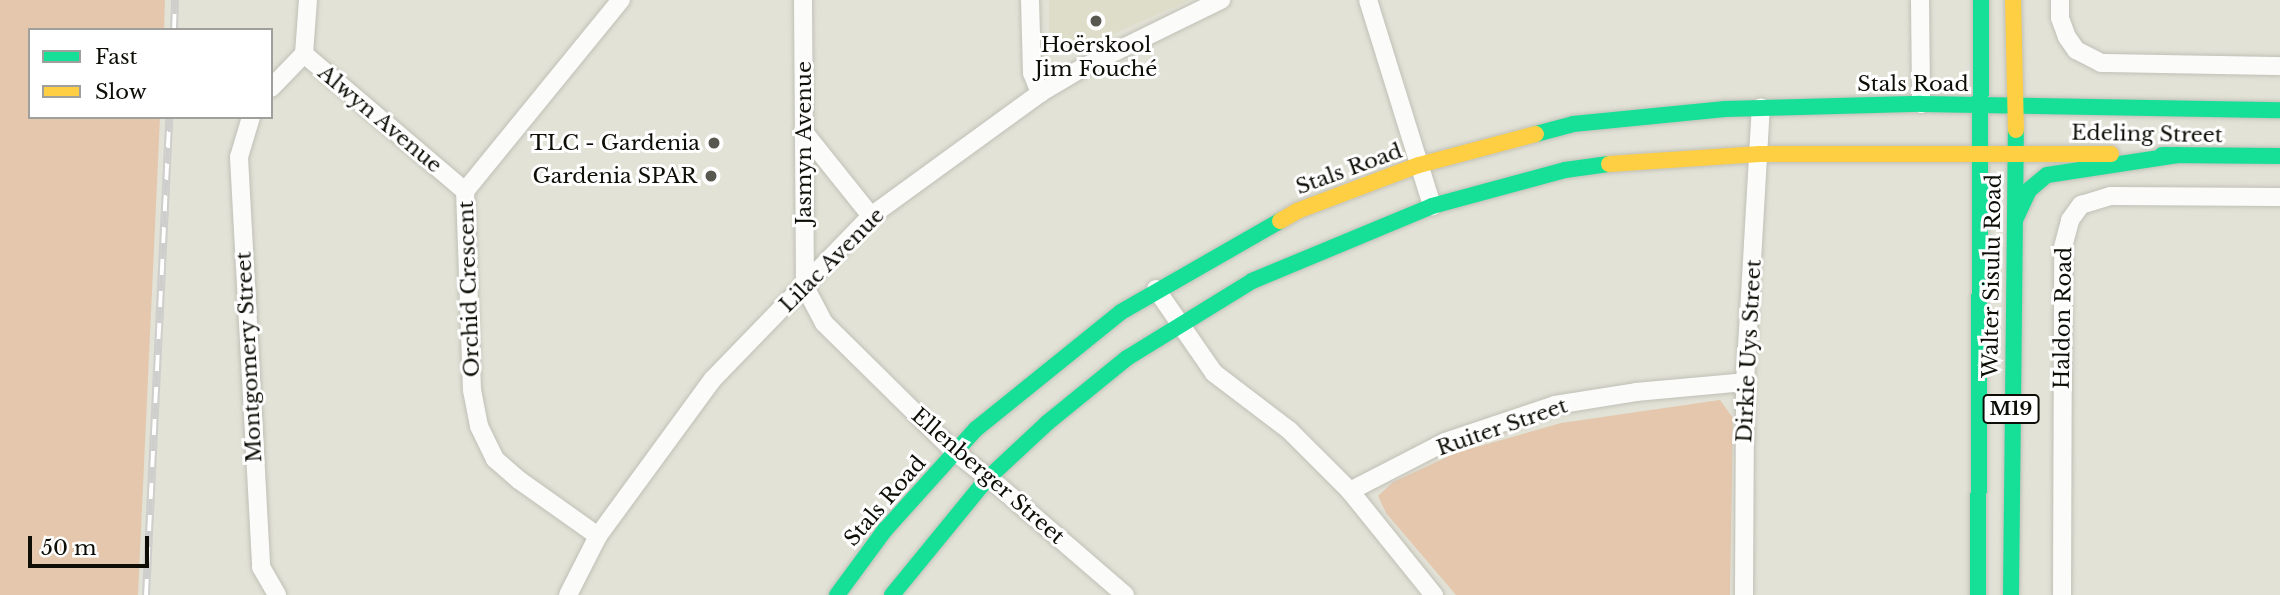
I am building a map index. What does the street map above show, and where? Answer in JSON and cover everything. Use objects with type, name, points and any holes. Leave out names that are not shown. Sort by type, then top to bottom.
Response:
[{"type":"main road","name":"Walter Sisulu Road","points":[[1978,595],[1981,0]]},
{"type":"main road","name":"Walter Sisulu Road","points":[[2011,595],[2016,105],[2013,0]]},
{"type":"main road","name":"Stals Road","points":[[837,595],[886,530],[976,429],[1059,360],[1156,289],[1297,211],[1419,165],[1573,124],[1761,107],[2016,105]]},
{"type":"main road","name":"Edeling Street","points":[[2016,105],[2280,110]]},
{"type":"main road","name":"Edeling Street","points":[[2014,153],[2280,156]]},
{"type":"main road","points":[[892,595],[987,478],[1047,423],[1126,358],[1252,281],[1432,206],[1565,170],[1644,160],[1760,154],[2014,153]]},
{"type":"main road","points":[[2014,222],[2029,190],[2047,175],[2180,155]]},
{"type":"main road","points":[[1979,439],[2011,439]]},
{"type":"street","name":"Alwyn Avenue","points":[[308,0],[304,54],[465,191]]},
{"type":"street","name":"Orchid Crescent","points":[[598,536],[519,480],[495,459],[480,426],[472,390],[465,191],[621,0]]},
{"type":"street","name":"Jasmyn Avenue","points":[[803,0],[805,286]]},
{"type":"street","points":[[1030,0],[1032,73],[1040,93]]},
{"type":"street","name":"Lilac Avenue","points":[[568,595],[598,536],[713,379],[871,216],[1040,93],[1084,67],[1221,0]]},
{"type":"street","points":[[1368,0],[1432,206]]},
{"type":"street","points":[[1920,0],[1921,104]]},
{"type":"street","points":[[2060,0],[2060,18],[2067,37],[2076,50],[2101,64],[2280,66]]},
{"type":"street","points":[[273,86],[304,54]]},
{"type":"street","name":"Dirkie Uys Street","points":[[1744,595],[1745,382],[1761,107]]},
{"type":"street","name":"Montgomery Street","points":[[250,119],[239,157],[258,527],[261,567],[277,595]]},
{"type":"street","points":[[803,131],[871,216]]},
{"type":"street","name":"Haldon Road","points":[[2062,595],[2062,273],[2063,247],[2070,220],[2081,205],[2111,196],[2280,197]]},
{"type":"street","name":"Ellenberger Street","points":[[805,286],[824,324],[955,452],[1120,594]]},
{"type":"street","points":[[1156,289],[1214,373],[1290,431],[1350,491],[1434,595]]},
{"type":"street","name":"Ruiter Street","points":[[1350,491],[1445,442],[1555,405],[1636,392],[1745,382]]},
{"type":"shaded area","points":[[0,0],[165,0],[164,28],[28,28],[28,119],[160,119],[138,595],[0,595]]},
{"type":"shaded area","name":"Hoërskool Jim Fouché","points":[[1049,0],[1190,0],[1077,50],[1049,42]]},
{"type":"shaded area","points":[[1720,400],[1733,418],[1730,595],[1456,595],[1386,513],[1378,496],[1393,482],[1456,453],[1561,423]]},
{"type":"railway","points":[[174,28],[175,0]]},
{"type":"railway","points":[[146,595],[169,119]]},
{"type":"traffic: fast","points":[[1978,595],[1981,0]]},
{"type":"traffic: fast","points":[[1536,134],[1573,124],[1725,109],[1921,104],[2280,110]]},
{"type":"traffic: fast","points":[[2011,595],[2016,130]]},
{"type":"traffic: fast","points":[[2162,155],[2280,156]]},
{"type":"traffic: fast","points":[[2015,220],[2029,190],[2047,175],[2180,155]]},
{"type":"traffic: fast","points":[[892,595],[987,479],[1047,423],[1127,358],[1252,281],[1432,206],[1565,170],[1609,164]]},
{"type":"traffic: fast","points":[[837,595],[885,530],[976,429],[1121,312],[1280,221]]},
{"type":"traffic: slow","points":[[2013,0],[2016,130]]},
{"type":"traffic: slow","points":[[1280,221],[1297,211],[1419,165],[1536,134]]},
{"type":"traffic: slow","points":[[1609,164],[1760,154],[2111,154]]},
{"type":"place","name":"Hoërskool Jim Fouché","points":[[1096,21]]},
{"type":"place","name":"TLC - Gardenia","points":[[714,143]]},
{"type":"place","name":"Gardenia SPAR","points":[[711,176]]}]
